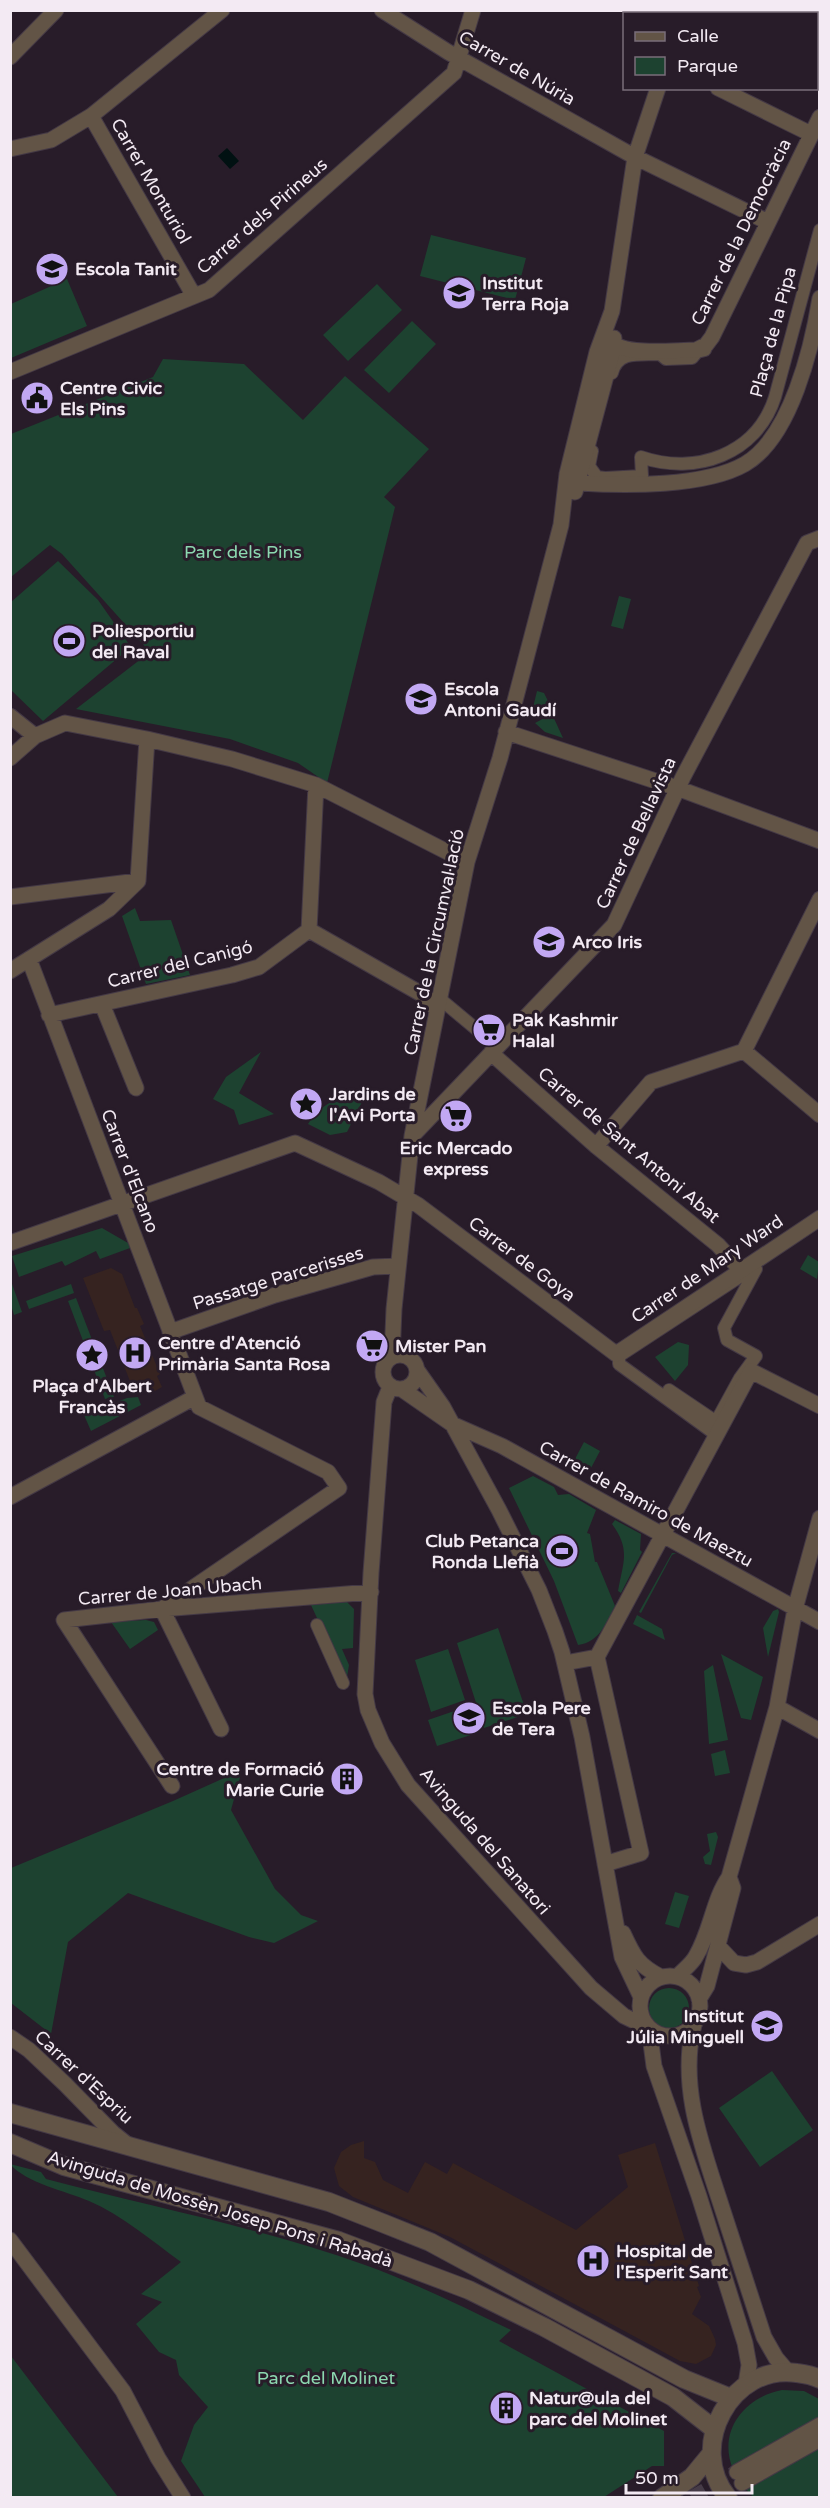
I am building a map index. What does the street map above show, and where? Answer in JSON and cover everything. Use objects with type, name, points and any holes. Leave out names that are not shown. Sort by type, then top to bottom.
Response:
[{"type":"street","points":[[10,57],[56,10]]},
{"type":"street","points":[[10,149],[51,140],[91,116],[222,10]]},
{"type":"street","name":"Carrer de Núria","points":[[382,10],[458,57],[635,157],[768,222]]},
{"type":"street","name":"Carrer dels Pirineus","points":[[10,372],[209,290],[454,73],[473,10]]},
{"type":"street","name":"Carrer de la Circumval·lació","points":[[404,1196],[412,1136],[467,862],[506,732],[608,341],[635,157],[657,90]]},
{"type":"street","points":[[722,90],[815,134]]},
{"type":"street","name":"Carrer Monturiol","points":[[91,116],[194,296]]},
{"type":"street","name":"Carrer de la Democràcia","points":[[608,341],[623,350],[696,350],[706,345],[815,134],[819,117]]},
{"type":"street","name":"Plaça de la Pipa","points":[[815,134],[776,222],[770,224],[763,238],[765,244],[720,336],[714,339],[708,348],[698,352],[692,358],[666,359],[660,354],[635,355],[622,357],[614,364],[589,461],[590,469],[595,476],[605,478],[642,476],[641,457],[673,463],[714,459],[737,448],[760,428],[771,411],[781,380],[819,230]]},
{"type":"street","points":[[573,479],[686,482],[712,477],[746,463],[778,428],[794,397],[812,340],[819,297]]},
{"type":"street","name":"Carrer de Bellavista","points":[[412,1136],[489,1046],[614,926],[677,788],[735,677],[807,543],[819,538]]},
{"type":"street","points":[[10,716],[35,736]]},
{"type":"street","points":[[10,758],[35,736],[65,723],[147,739],[232,759],[316,785],[467,862]]},
{"type":"street","points":[[506,732],[677,788],[819,841]]},
{"type":"street","points":[[10,971],[110,909],[138,881],[147,739]]},
{"type":"street","points":[[316,785],[309,930],[438,1004]]},
{"type":"street","points":[[10,897],[138,881]]},
{"type":"street","points":[[596,1146],[651,1082],[744,1051],[819,899]]},
{"type":"street","name":"Carrer del Canigó","points":[[50,1015],[259,967],[309,930]]},
{"type":"street","name":"Carrer d'Elcano","points":[[29,959],[195,1397]]},
{"type":"street","points":[[102,1004],[136,1088]]},
{"type":"street","name":"Carrer de Sant Antoni Abat","points":[[438,1004],[489,1046],[596,1146],[718,1245],[740,1269]]},
{"type":"street","points":[[744,1051],[819,1115]]},
{"type":"street","name":"Carrer de Goya","points":[[10,1243],[295,1143],[404,1196],[620,1356],[716,1421]]},
{"type":"street","points":[[392,1357],[404,1196]]},
{"type":"street","name":"Carrer de Mary Ward","points":[[620,1356],[740,1269],[819,1218]]},
{"type":"street","name":"Passatge Parcerisses","points":[[170,1332],[275,1295],[373,1267],[398,1266]]},
{"type":"street","points":[[756,1269],[724,1329],[728,1340],[756,1356],[740,1378],[716,1421],[711,1431],[619,1364],[619,1356],[747,1272],[756,1269]]},
{"type":"street","points":[[417,1370],[414,1383],[396,1388],[383,1378],[382,1372],[387,1360],[392,1357],[402,1355],[410,1358],[452,1424],[499,1509],[539,1590],[564,1663],[582,1737],[622,1958],[641,1997],[640,2014],[649,2028],[659,2035],[672,2037],[684,2033],[694,2025]]},
{"type":"street","points":[[605,1864],[641,1853],[597,1657],[751,1371],[819,1406]]},
{"type":"street","name":"Carrer de Ramiro de Maeztu","points":[[396,1388],[452,1424],[502,1446],[819,1622]]},
{"type":"street","name":"Avinguda del Sanatori","points":[[396,1388],[384,1402],[365,1694],[368,1710],[382,1743],[408,1785],[591,1988],[624,2016],[649,2028]]},
{"type":"street","points":[[10,1497],[195,1397],[199,1407],[328,1472],[339,1488],[162,1610],[221,1729]]},
{"type":"street","points":[[641,1997],[652,1981],[669,1977],[695,1958],[705,1938],[722,1886],[729,1877],[777,1707],[795,1609],[819,1518]]},
{"type":"street","name":"Carrer de Joan Ubach","points":[[172,1786],[64,1620],[371,1592]]},
{"type":"street","points":[[317,1625],[343,1683]]},
{"type":"street","points":[[564,1663],[597,1657]]},
{"type":"street","points":[[777,1707],[819,1731]]},
{"type":"street","points":[[699,1999],[707,1986],[734,1888],[729,1877]]},
{"type":"street","points":[[615,1914],[632,1951],[644,1968],[690,1983],[699,1999],[700,2008],[689,2043],[688,2072],[693,2112],[764,2337],[776,2358],[788,2372]]},
{"type":"street","points":[[718,1946],[734,1963],[746,1965],[757,1962],[819,1924]]},
{"type":"street","points":[[649,2028],[654,2066],[745,2343],[748,2365],[746,2384]]},
{"type":"street","name":"Carrer d'Espriu","points":[[10,2037],[29,2050],[113,2133],[131,2146]]},
{"type":"street","points":[[666,2099],[677,2091],[688,2072]]},
{"type":"street","name":"Avinguda de Mossèn Josep Pons i Rabadà","points":[[10,2113],[329,2202],[430,2242],[684,2379],[731,2398]]},
{"type":"street","name":"Avinguda de Mossèn Josep Pons i Rabadà","points":[[10,2143],[64,2166],[339,2241],[468,2290],[544,2327],[673,2397],[714,2429]]},
{"type":"street","points":[[10,2240],[123,2391],[158,2458],[183,2498]]},
{"type":"street","points":[[728,2498],[715,2475],[711,2454],[714,2429],[720,2413],[731,2398],[746,2384],[766,2375],[788,2372],[814,2376],[819,2379]]},
{"type":"street","points":[[819,2425],[739,2478],[819,2439]]},
{"type":"street","points":[[662,2498],[692,2477],[711,2454]]},
{"type":"shaded area","points":[[227,148],[239,161],[230,169],[218,156]]},
{"type":"shaded area","name":"Centre d'Atenció Primària Santa Rosa","points":[[111,1268],[122,1274],[144,1324],[140,1326],[160,1374],[157,1376],[162,1387],[148,1395],[143,1384],[133,1389],[110,1330],[104,1331],[83,1278]]},
{"type":"shaded area","name":"Hospital de l'Esperit Sant","points":[[364,2141],[364,2158],[375,2162],[383,2180],[408,2193],[425,2162],[447,2174],[453,2163],[576,2230],[628,2187],[618,2155],[655,2143],[699,2286],[697,2287],[701,2297],[692,2314],[709,2326],[715,2339],[716,2345],[711,2356],[696,2364],[680,2361],[450,2237],[353,2197],[339,2186],[334,2168],[341,2152],[351,2145]]},
{"type":"green space","points":[[431,235],[526,258],[515,300],[420,276]]},
{"type":"green space","points":[[67,279],[87,326],[11,358],[11,304]]},
{"type":"green space","points":[[377,284],[402,310],[348,361],[323,335]]},
{"type":"green space","points":[[412,321],[436,344],[389,393],[364,370]]},
{"type":"green space","name":"Parc dels Pins","points":[[163,359],[244,364],[303,420],[345,376],[429,449],[384,497],[395,507],[327,783],[298,763],[230,739],[76,709],[150,652],[62,554],[50,545],[11,577],[11,434],[153,377]]},
{"type":"green space","name":"Poliesportiu del Raval","points":[[58,561],[98,600],[131,647],[43,721],[11,690],[11,602]]},
{"type":"green space","points":[[619,596],[631,599],[623,629],[611,626]]},
{"type":"green space","points":[[537,691],[544,693],[551,707],[531,716]]},
{"type":"green space","points":[[552,714],[563,738],[545,732],[535,723]]},
{"type":"green space","points":[[135,908],[140,921],[171,920],[190,975],[146,984],[122,916]]},
{"type":"green space","points":[[261,1052],[239,1093],[274,1114],[239,1125],[234,1110],[213,1099],[226,1077]]},
{"type":"green space","points":[[354,1095],[363,1100],[347,1132],[330,1135],[308,1124],[327,1104]]},
{"type":"green space","points":[[102,1228],[128,1243],[130,1248],[100,1259],[96,1251],[65,1266],[62,1261],[19,1277],[12,1256]]},
{"type":"green space","points":[[808,1255],[819,1262],[817,1279],[800,1269]]},
{"type":"green space","points":[[11,1281],[22,1312],[14,1315],[11,1305]]},
{"type":"green space","points":[[71,1284],[74,1293],[29,1309],[26,1301]]},
{"type":"green space","points":[[76,1298],[114,1397],[105,1399],[68,1301]]},
{"type":"green space","points":[[678,1342],[689,1345],[688,1365],[675,1381],[655,1357]]},
{"type":"green space","points":[[138,1397],[141,1405],[91,1431],[84,1415],[127,1398]]},
{"type":"green space","points":[[584,1442],[600,1451],[591,1468],[575,1459]]},
{"type":"green space","name":"Club Petanca Ronda Llefià","points":[[533,1476],[554,1487],[558,1495],[569,1494],[596,1510],[587,1533],[590,1534],[595,1562],[597,1562],[615,1606],[601,1631],[586,1643],[578,1645],[554,1581],[509,1488]]},
{"type":"green space","points":[[615,1520],[641,1534],[640,1550],[642,1552],[621,1593],[618,1591],[624,1549],[612,1524]]},
{"type":"green space","points":[[672,1553],[676,1553],[672,1555],[641,1613],[639,1612]]},
{"type":"green space","points":[[347,1602],[354,1609],[353,1648],[342,1649],[349,1665],[347,1677],[340,1668],[311,1605]]},
{"type":"green space","points":[[778,1609],[768,1657],[763,1628],[773,1611]]},
{"type":"green space","points":[[637,1615],[662,1629],[665,1640],[633,1624]]},
{"type":"green space","points":[[146,1620],[154,1622],[158,1630],[130,1649],[111,1622]]},
{"type":"green space","points":[[498,1628],[527,1714],[484,1728],[457,1643]]},
{"type":"green space","points":[[448,1649],[465,1700],[431,1712],[415,1660]]},
{"type":"green space","points":[[721,1654],[763,1677],[751,1720],[741,1718]]},
{"type":"green space","points":[[713,1665],[728,1740],[709,1744],[704,1671]]},
{"type":"green space","points":[[469,1706],[477,1733],[437,1746],[428,1720]]},
{"type":"green space","points":[[725,1750],[730,1773],[715,1776],[711,1754]]},
{"type":"green space","points":[[242,1770],[231,1810],[275,1889],[301,1915],[318,1921],[274,1943],[249,1937],[128,1893],[68,1942],[51,2034],[11,2003],[11,1868]]},
{"type":"green space","points":[[716,1832],[718,1837],[711,1865],[705,1864],[703,1857],[710,1851],[707,1834]]},
{"type":"green space","points":[[675,1892],[689,1896],[679,1928],[665,1924]]},
{"type":"green space","points":[[669,1988],[677,1989],[683,1994],[688,2000],[688,2016],[683,2022],[677,2027],[669,2028],[661,2027],[655,2022],[650,2016],[649,2008],[650,2000],[655,1994],[661,1989]]},
{"type":"green space","points":[[772,2071],[813,2130],[760,2167],[719,2108]]},
{"type":"green space","name":"Parc del Molinet","points":[[10,2164],[41,2172],[46,2179],[247,2229],[326,2252],[384,2272],[439,2296],[511,2330],[499,2341],[664,2431],[664,2466],[652,2466],[604,2497],[205,2497],[181,2461],[194,2425],[208,2407],[179,2375],[176,2360],[159,2352],[136,2324],[162,2302],[141,2294],[181,2262],[113,2213],[89,2201],[36,2181],[17,2171]]},
{"type":"green space","points":[[11,2356],[118,2497],[11,2497]]},
{"type":"green space","points":[[782,2390],[804,2391],[819,2399],[819,2419],[733,2469],[729,2455],[729,2442],[738,2418],[756,2400]]},
{"type":"green space","points":[[819,2442],[819,2497],[753,2497],[743,2486]]},
{"type":"tunnel","points":[[692,2498],[737,2472]]},
{"type":"place","name":"Escola Tanit","points":[[52,269]]},
{"type":"place","name":"Institut Terra Roja","points":[[459,293]]},
{"type":"place","name":"Centre Civic Els Pins","points":[[37,398]]},
{"type":"place","name":"Poliesportiu del Raval","points":[[69,641]]},
{"type":"place","name":"Escola Antoni Gaudí","points":[[421,699]]},
{"type":"place","name":"Arco Iris","points":[[549,942]]},
{"type":"place","name":"Pak Kashmir Halal","points":[[489,1030]]},
{"type":"place","name":"Jardins de l'Avi Porta","points":[[306,1104]]},
{"type":"place","name":"Eric Mercado express","points":[[456,1116]]},
{"type":"place","name":"Mister Pan","points":[[372,1346]]},
{"type":"place","name":"Centre d'Atenció Primària Santa Rosa","points":[[135,1353]]},
{"type":"place","name":"Plaça d'Albert Francàs","points":[[92,1355]]},
{"type":"place","name":"Club Petanca Ronda Llefià","points":[[562,1551]]},
{"type":"place","name":"Escola Pere de Tera","points":[[469,1718]]},
{"type":"place","name":"Centre de Formació Marie Curie","points":[[347,1779]]},
{"type":"place","name":"Institut Júlia Minguell","points":[[767,2026]]},
{"type":"place","name":"Hospital de l'Esperit Sant","points":[[593,2261]]},
{"type":"place","name":"Natur@ula del parc del Molinet","points":[[506,2408]]}]
